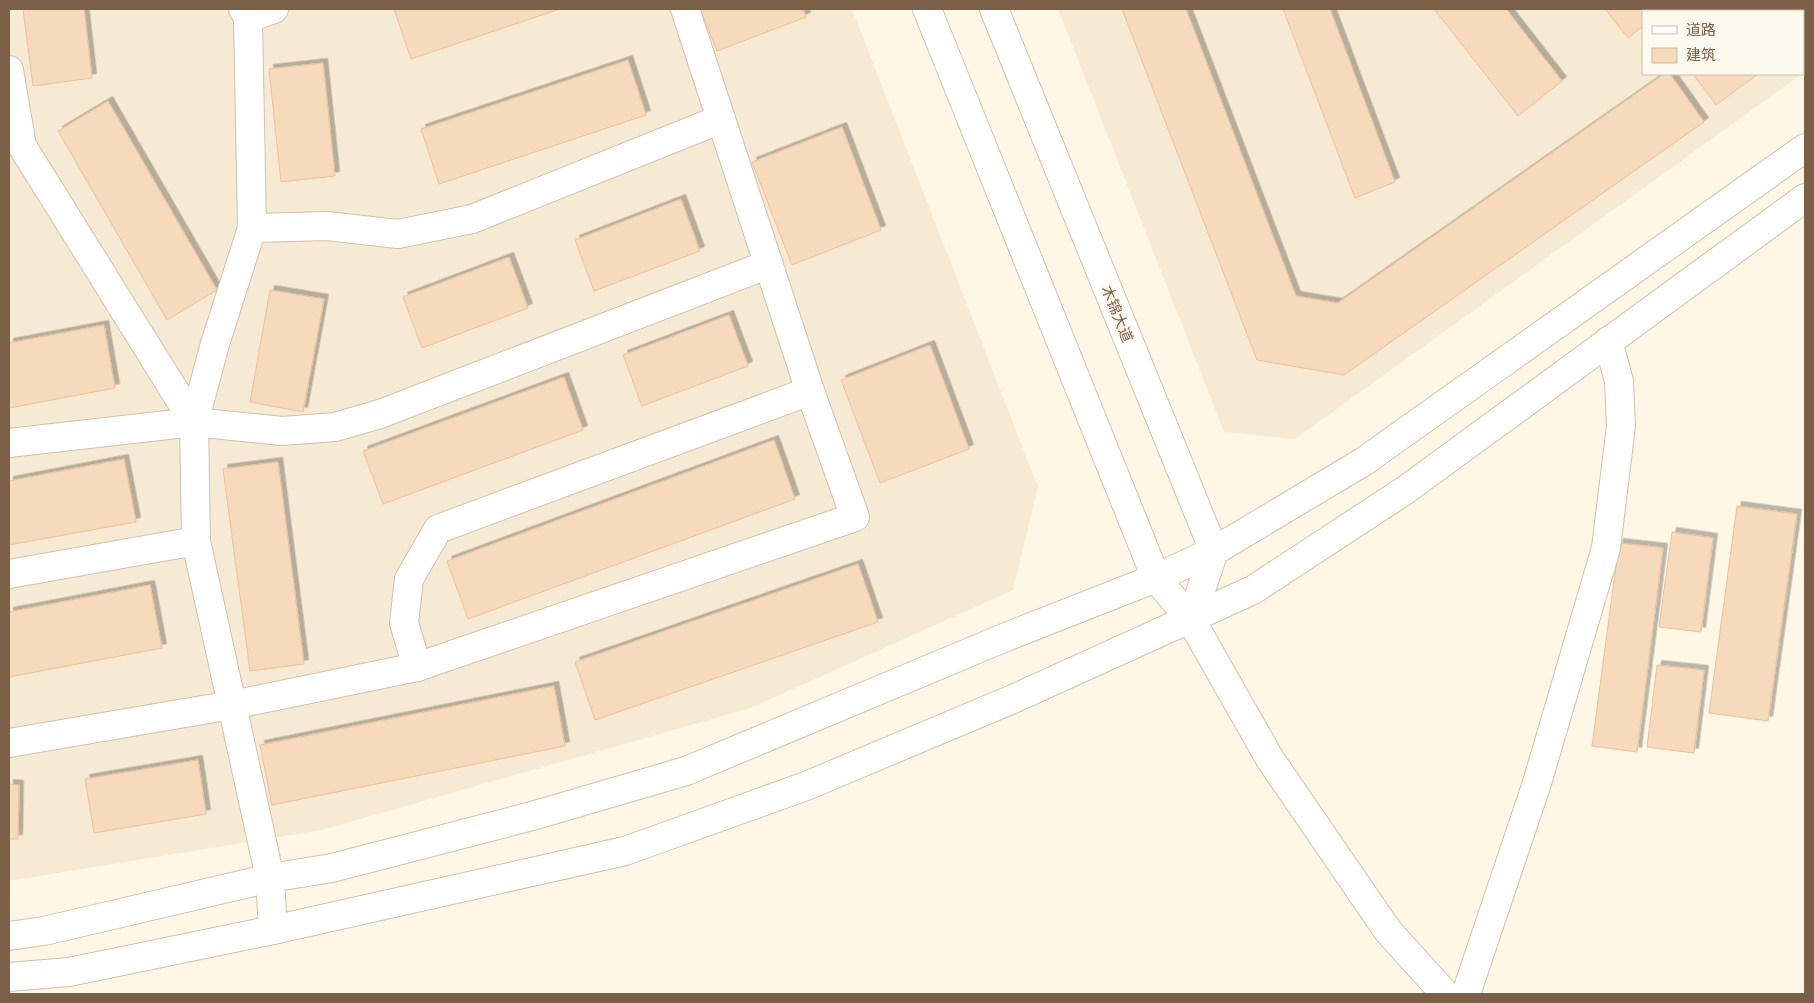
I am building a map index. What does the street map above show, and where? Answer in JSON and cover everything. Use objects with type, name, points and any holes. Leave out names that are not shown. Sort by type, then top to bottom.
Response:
[{"type":"street","points":[[273,930],[270,878],[196,541],[194,422],[215,344],[252,228],[246,13],[274,9]]},
{"type":"street","points":[[9,743],[232,706],[418,667],[855,517],[810,391],[685,9]]},
{"type":"street","points":[[927,9],[1156,578],[1191,620],[1270,759],[1388,931],[1445,994]]},
{"type":"street","name":"木锦大道","points":[[994,9],[1214,551]]},
{"type":"street","points":[[9,70],[15,148],[194,422]]},
{"type":"street","points":[[252,228],[327,226],[398,234],[472,219],[721,119]]},
{"type":"street","points":[[9,936],[44,931],[270,878],[332,868],[532,816],[686,771],[997,641],[1156,578],[1214,551],[1363,462],[1805,148]]},
{"type":"street","points":[[9,977],[69,972],[273,930],[625,851],[806,786],[1191,620],[1253,590],[1404,491],[1805,198]]},
{"type":"street","points":[[9,443],[194,422],[282,431],[335,427],[380,414],[769,264]]},
{"type":"street","points":[[1466,994],[1537,784],[1606,548],[1621,426],[1619,381],[1608,341]]},
{"type":"street","points":[[418,667],[404,623],[410,579],[438,528],[810,391]]},
{"type":"street","points":[[9,574],[196,541]]},
{"type":"street","points":[[1191,620],[1214,551]]},
{"type":"shaded area","points":[[9,9],[852,9],[1038,487],[1013,590],[751,708],[322,830],[9,881]]},
{"type":"shaded area","points":[[1058,9],[1805,9],[1804,72],[1804,10],[1642,10],[1642,75],[1801,75],[1295,439],[1224,432]]},
{"type":"building","points":[[23,9],[84,9],[92,78],[33,86]]},
{"type":"building","points":[[394,9],[560,9],[411,59]]},
{"type":"building","points":[[700,9],[803,9],[806,17],[717,51]]},
{"type":"building","points":[[1122,9],[1186,9],[1296,296],[1338,303],[1663,75],[1671,75],[1704,122],[1344,375],[1257,360]]},
{"type":"building","points":[[1283,9],[1330,9],[1395,182],[1355,198]]},
{"type":"building","points":[[1434,9],[1506,9],[1562,81],[1518,116]]},
{"type":"building","points":[[1605,9],[1665,9],[1642,10],[1642,27],[1628,38]]},
{"type":"building","points":[[1805,9],[1805,38],[1804,10],[1750,10]]},
{"type":"building","points":[[628,60],[646,115],[439,184],[421,129]]},
{"type":"building","points":[[323,63],[335,176],[281,182],[269,69]]},
{"type":"building","points":[[1694,75],[1757,75],[1716,105]]},
{"type":"building","points":[[108,101],[217,290],[167,320],[58,131]]},
{"type":"building","points":[[842,127],[881,230],[792,265],[752,162]]},
{"type":"building","points":[[681,199],[700,251],[594,291],[575,240]]},
{"type":"building","points":[[509,257],[528,308],[422,348],[403,297]]},
{"type":"building","points":[[270,290],[324,299],[303,412],[250,402]]},
{"type":"building","points":[[729,315],[748,366],[642,406],[623,355]]},
{"type":"building","points":[[104,325],[115,388],[9,408],[9,343]]},
{"type":"building","points":[[930,345],[969,449],[880,483],[841,380]]},
{"type":"building","points":[[564,377],[583,430],[383,504],[363,451]]},
{"type":"building","points":[[774,440],[795,499],[468,619],[447,561]]},
{"type":"building","points":[[124,459],[136,522],[9,545],[9,481]]},
{"type":"building","points":[[278,462],[304,664],[250,671],[223,469]]},
{"type":"building","points":[[1737,506],[1797,514],[1768,721],[1709,713]]},
{"type":"building","points":[[1672,532],[1713,538],[1701,632],[1659,627]]},
{"type":"building","points":[[1619,543],[1663,548],[1637,752],[1592,746]]},
{"type":"building","points":[[858,564],[878,622],[595,720],[575,662]]},
{"type":"building","points":[[150,585],[162,648],[9,677],[9,612]]},
{"type":"building","points":[[1657,665],[1704,670],[1694,753],[1647,747]]},
{"type":"building","points":[[554,686],[565,746],[272,805],[260,745]]},
{"type":"building","points":[[198,760],[206,814],[94,833],[85,779]]},
{"type":"building","points":[[9,784],[19,785],[18,839],[9,839]]}]
